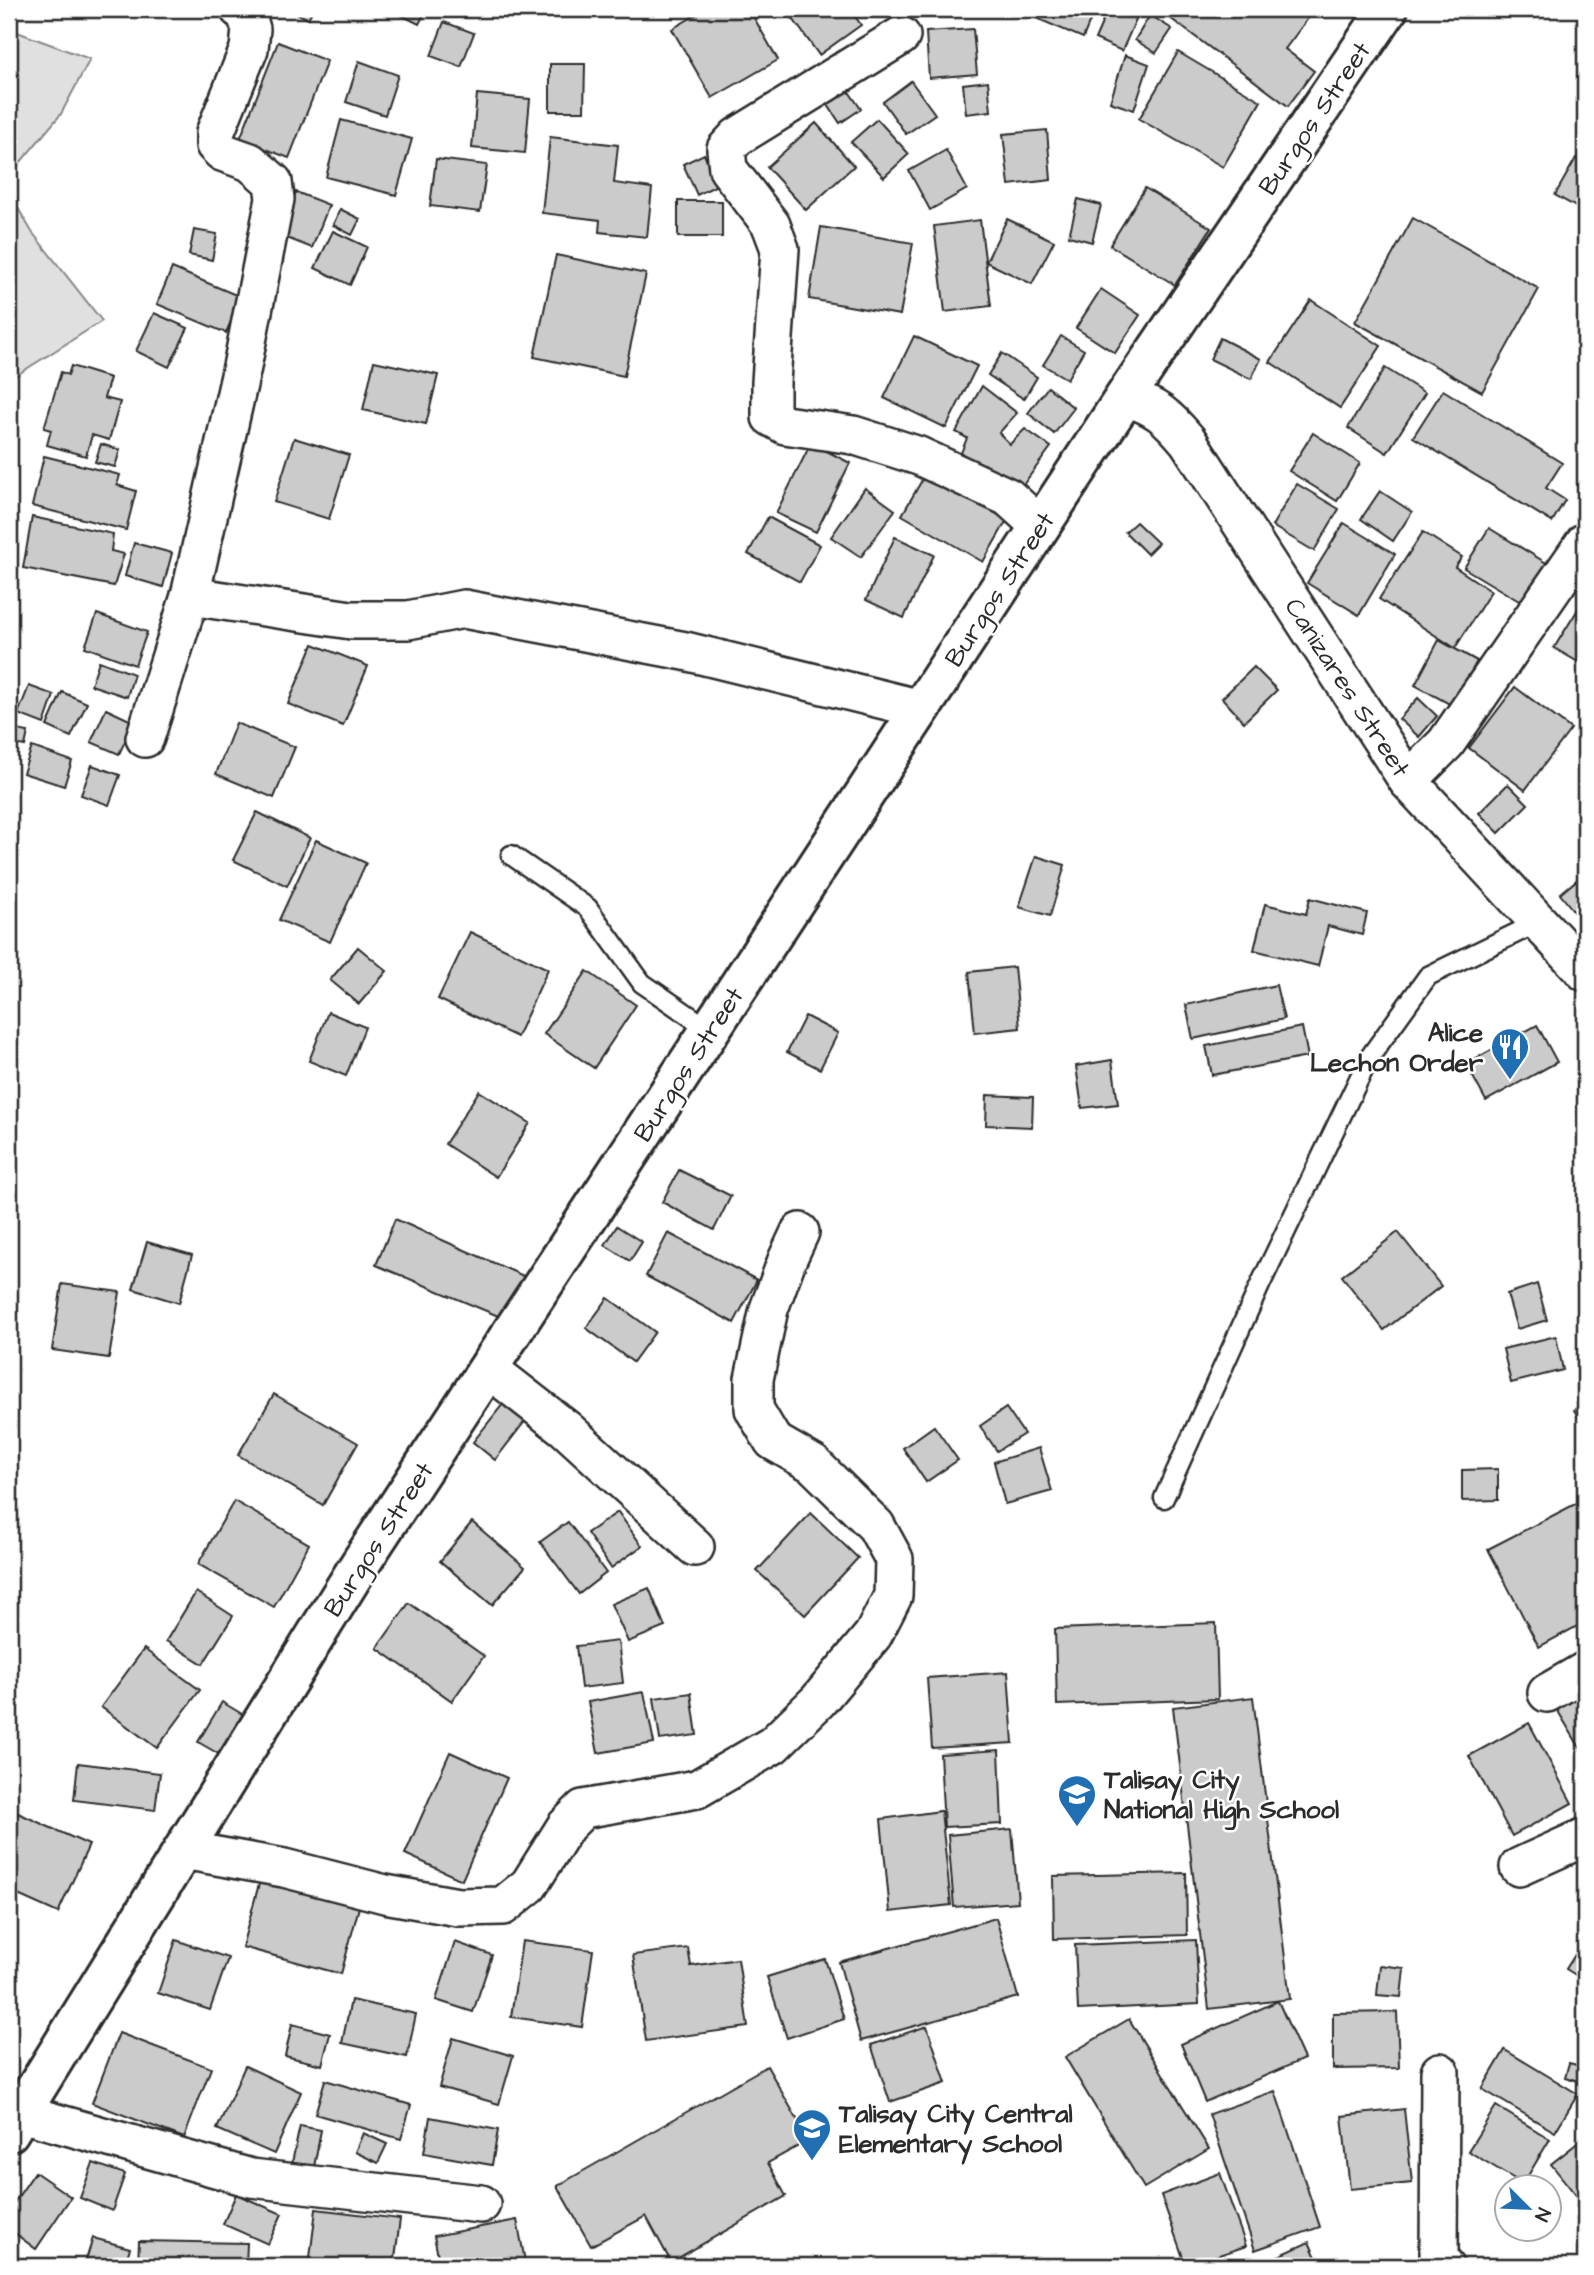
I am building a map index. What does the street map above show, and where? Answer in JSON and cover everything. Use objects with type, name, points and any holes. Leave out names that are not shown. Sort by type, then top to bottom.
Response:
[{"type":"street","points":[[145,738],[190,596],[242,367],[275,199],[273,182],[250,162],[222,152],[215,145],[215,133],[249,49],[251,29],[244,12],[239,9]]},
{"type":"street","name":"Burgos Street","points":[[13,2119],[360,1564],[1125,397],[1388,9]]},
{"type":"street","points":[[901,36],[737,137],[726,149],[728,169],[771,225],[780,249],[771,417],[785,425],[853,435],[919,456],[1008,497],[1040,526]]},
{"type":"street","name":"Canizares Street","points":[[1125,397],[1143,402],[1164,413],[1188,440],[1408,781],[1585,972]]},
{"type":"street","points":[[1408,781],[1446,743],[1585,542]]},
{"type":"street","points":[[190,596],[351,620],[408,620],[464,609],[685,651],[921,709]]},
{"type":"street","points":[[183,1850],[284,1868],[385,1894],[458,1907],[503,1906],[529,1885],[566,1826],[583,1809],[697,1789],[773,1745],[818,1701],[873,1635],[893,1596],[894,1559],[876,1525],[813,1464],[773,1441],[754,1409],[754,1379],[769,1309],[800,1232]]},
{"type":"street","points":[[489,1369],[566,1429],[695,1547]]},
{"type":"street","points":[[1547,1693],[1585,1671]]},
{"type":"street","points":[[1520,1867],[1585,1837]]},
{"type":"street","points":[[1440,2072],[1439,2258],[1445,2266]]},
{"type":"street","points":[[13,2119],[251,2178],[481,2204]]},
{"type":"lane","points":[[511,855],[588,908],[642,983],[710,1030]]},
{"type":"lane","points":[[1164,1498],[1261,1283],[1368,1058],[1429,976],[1539,922]]},
{"type":"shaded area","points":[[9,29],[90,59],[61,114],[9,176]]},
{"type":"shaded area","points":[[9,193],[32,232],[102,321],[9,380]]},
{"type":"building","points":[[288,9],[313,9],[308,19]]},
{"type":"building","points":[[389,9],[427,9],[419,24]]},
{"type":"building","points":[[706,9],[749,9],[778,60],[712,98],[672,29]]},
{"type":"building","points":[[786,9],[850,9],[861,25],[819,55]]},
{"type":"building","points":[[1040,9],[1095,9],[1083,38],[1036,18]]},
{"type":"building","points":[[1108,9],[1140,10],[1122,51],[1095,39]]},
{"type":"building","points":[[1158,9],[1315,9],[1285,49],[1314,71],[1288,106]]},
{"type":"building","points":[[1150,15],[1172,29],[1156,53],[1135,40]]},
{"type":"building","points":[[444,22],[474,33],[461,67],[431,56]]},
{"type":"building","points":[[973,29],[977,74],[929,78],[926,32]]},
{"type":"building","points":[[278,42],[327,61],[289,158],[240,139]]},
{"type":"building","points":[[1178,52],[1261,101],[1223,167],[1139,119]]},
{"type":"building","points":[[1125,55],[1149,64],[1134,110],[1110,102]]},
{"type":"building","points":[[359,61],[398,75],[385,115],[346,102]]},
{"type":"building","points":[[550,64],[585,64],[584,111],[550,111]]},
{"type":"building","points":[[911,81],[935,114],[906,134],[883,102]]},
{"type":"building","points":[[988,81],[991,111],[966,114],[963,84]]},
{"type":"building","points":[[845,86],[861,109],[840,123],[824,99]]},
{"type":"building","points":[[477,94],[530,99],[525,153],[472,148]]},
{"type":"building","points":[[877,119],[909,154],[884,177],[851,142]]},
{"type":"building","points":[[341,120],[412,139],[396,195],[326,177]]},
{"type":"building","points":[[816,123],[854,166],[806,210],[767,167]]},
{"type":"building","points":[[1047,130],[1051,180],[1009,185],[1003,134]]},
{"type":"building","points":[[550,137],[618,145],[614,183],[652,188],[647,237],[599,232],[600,220],[542,213]]},
{"type":"building","points":[[946,150],[967,189],[930,210],[909,171]]},
{"type":"building","points":[[704,154],[717,185],[697,195],[683,164]]},
{"type":"building","points":[[1576,158],[1585,163],[1585,212],[1555,195]]},
{"type":"building","points":[[436,159],[487,165],[480,212],[430,206]]},
{"type":"building","points":[[1145,188],[1211,228],[1175,285],[1110,245]]},
{"type":"building","points":[[296,192],[329,205],[312,248],[279,235]]},
{"type":"building","points":[[1078,199],[1101,205],[1092,242],[1069,236]]},
{"type":"building","points":[[678,201],[722,201],[722,237],[678,237]]},
{"type":"building","points":[[340,209],[360,219],[352,235],[333,225]]},
{"type":"building","points":[[1413,218],[1539,289],[1482,392],[1355,322]]},
{"type":"building","points":[[1007,219],[1054,241],[1032,284],[986,262]]},
{"type":"building","points":[[980,220],[991,306],[945,312],[934,226]]},
{"type":"building","points":[[821,227],[913,243],[900,315],[809,299]]},
{"type":"building","points":[[194,230],[217,234],[212,260],[189,255]]},
{"type":"building","points":[[333,231],[367,247],[350,285],[315,268]]},
{"type":"building","points":[[556,255],[646,274],[624,376],[534,357]]},
{"type":"building","points":[[172,268],[241,297],[226,333],[157,304]]},
{"type":"building","points":[[1101,289],[1140,315],[1115,353],[1076,328]]},
{"type":"building","points":[[1311,300],[1381,346],[1340,408],[1270,362]]},
{"type":"building","points":[[154,313],[188,328],[169,367],[136,351]]},
{"type":"building","points":[[914,336],[977,366],[946,428],[884,398]]},
{"type":"building","points":[[1061,336],[1084,350],[1067,379],[1043,365]]},
{"type":"building","points":[[1220,338],[1261,359],[1251,379],[1210,359]]},
{"type":"building","points":[[1002,353],[1037,377],[1024,399],[988,375]]},
{"type":"building","points":[[374,361],[438,375],[426,424],[363,410]]},
{"type":"building","points":[[71,366],[110,378],[104,398],[120,402],[109,440],[92,435],[86,456],[47,445],[51,430],[44,428],[61,372],[68,375]]},
{"type":"building","points":[[1385,368],[1425,393],[1387,453],[1348,428]]},
{"type":"building","points":[[982,386],[1017,413],[999,433],[1010,444],[1025,429],[1051,447],[1020,489],[961,453],[967,438],[956,432]]},
{"type":"building","points":[[1048,387],[1074,408],[1054,434],[1028,413]]},
{"type":"building","points":[[1443,390],[1562,463],[1546,488],[1565,500],[1552,522],[1413,437]]},
{"type":"building","points":[[1313,433],[1360,463],[1337,501],[1289,471]]},
{"type":"building","points":[[294,438],[349,455],[329,519],[274,502]]},
{"type":"building","points":[[811,443],[850,463],[816,532],[776,513]]},
{"type":"building","points":[[101,444],[120,450],[115,467],[95,462]]},
{"type":"building","points":[[44,456],[120,475],[117,485],[136,491],[126,530],[32,506]]},
{"type":"building","points":[[926,473],[1007,520],[983,562],[902,515]]},
{"type":"building","points":[[1297,484],[1339,509],[1314,551],[1272,526]]},
{"type":"building","points":[[865,488],[895,510],[861,557],[831,537]]},
{"type":"building","points":[[1380,491],[1412,512],[1393,541],[1361,519]]},
{"type":"building","points":[[32,517],[113,534],[111,551],[124,554],[114,586],[23,568]]},
{"type":"building","points":[[768,517],[820,545],[800,582],[748,554]]},
{"type":"building","points":[[1136,522],[1158,543],[1147,554],[1125,532]]},
{"type":"building","points":[[1344,523],[1395,554],[1359,615],[1307,583]]},
{"type":"building","points":[[1489,528],[1548,564],[1524,604],[1464,568]]},
{"type":"building","points":[[1423,532],[1462,557],[1455,567],[1491,591],[1455,648],[1379,599]]},
{"type":"building","points":[[895,537],[934,555],[904,618],[866,600]]},
{"type":"building","points":[[134,543],[172,553],[163,587],[125,576]]},
{"type":"building","points":[[1585,598],[1585,666],[1554,648]]},
{"type":"building","points":[[97,614],[147,632],[135,665],[85,647]]},
{"type":"building","points":[[1439,640],[1477,661],[1453,706],[1415,685]]},
{"type":"building","points":[[313,644],[368,666],[343,726],[288,704]]},
{"type":"building","points":[[99,661],[134,674],[127,697],[91,685]]},
{"type":"building","points":[[1254,667],[1277,690],[1244,722],[1222,698]]},
{"type":"building","points":[[29,686],[54,695],[44,724],[18,714]]},
{"type":"building","points":[[1515,687],[1571,729],[1525,790],[1469,748]]},
{"type":"building","points":[[62,692],[87,703],[71,737],[47,726]]},
{"type":"building","points":[[1418,698],[1437,716],[1419,737],[1399,719]]},
{"type":"building","points":[[106,709],[134,722],[119,754],[91,742]]},
{"type":"building","points":[[236,723],[295,747],[274,798],[216,774]]},
{"type":"building","points":[[11,729],[28,732],[25,746],[9,743]]},
{"type":"building","points":[[32,747],[72,761],[64,786],[23,773]]},
{"type":"building","points":[[92,765],[120,775],[109,805],[81,795]]},
{"type":"building","points":[[1508,784],[1528,804],[1499,833],[1479,813]]},
{"type":"building","points":[[257,812],[310,838],[287,886],[233,860]]},
{"type":"building","points":[[316,840],[366,863],[330,942],[279,920]]},
{"type":"building","points":[[1036,856],[1065,865],[1050,916],[1019,907]]},
{"type":"building","points":[[1585,873],[1585,924],[1584,924],[1560,894]]},
{"type":"building","points":[[1310,898],[1367,913],[1362,935],[1328,926],[1318,966],[1254,950],[1265,904],[1306,914]]},
{"type":"building","points":[[470,932],[548,969],[517,1037],[438,999]]},
{"type":"building","points":[[358,947],[387,971],[359,1004],[330,980]]},
{"type":"building","points":[[1014,967],[1020,1028],[975,1033],[969,972]]},
{"type":"building","points":[[587,971],[636,1005],[594,1068],[544,1034]]},
{"type":"building","points":[[1276,985],[1284,1019],[1193,1039],[1186,1005]]},
{"type":"building","points":[[328,1012],[365,1027],[346,1076],[309,1061]]},
{"type":"building","points":[[805,1016],[838,1033],[820,1069],[787,1052]]},
{"type":"building","points":[[1537,1025],[1557,1062],[1486,1101],[1466,1064]]},
{"type":"building","points":[[1302,1027],[1308,1057],[1212,1075],[1206,1046]]},
{"type":"building","points":[[1112,1060],[1118,1104],[1082,1108],[1076,1066]]},
{"type":"building","points":[[479,1091],[530,1123],[496,1177],[445,1144]]},
{"type":"building","points":[[987,1095],[1033,1097],[1032,1127],[986,1125]]},
{"type":"building","points":[[679,1170],[731,1196],[714,1230],[662,1202]]},
{"type":"building","points":[[395,1219],[528,1278],[503,1318],[376,1265]]},
{"type":"building","points":[[617,1226],[642,1242],[630,1261],[605,1245]]},
{"type":"building","points":[[1398,1232],[1441,1286],[1384,1330],[1342,1276]]},
{"type":"building","points":[[668,1233],[757,1280],[734,1323],[646,1276]]},
{"type":"building","points":[[147,1242],[192,1255],[179,1303],[133,1289]]},
{"type":"building","points":[[62,1284],[120,1292],[109,1358],[52,1350]]},
{"type":"building","points":[[1537,1284],[1547,1320],[1517,1329],[1507,1294]]},
{"type":"building","points":[[608,1298],[655,1332],[633,1362],[586,1328]]},
{"type":"building","points":[[1556,1336],[1563,1370],[1511,1383],[1503,1349]]},
{"type":"building","points":[[274,1394],[358,1443],[323,1505],[238,1455]]},
{"type":"building","points":[[507,1399],[529,1416],[495,1460],[473,1442]]},
{"type":"building","points":[[1585,1402],[1585,1427],[1574,1410]]},
{"type":"building","points":[[1006,1408],[1024,1434],[997,1451],[980,1426]]},
{"type":"building","points":[[934,1426],[958,1460],[926,1482],[903,1448]]},
{"type":"building","points":[[1039,1448],[1052,1491],[1005,1504],[994,1462]]},
{"type":"building","points":[[1498,1469],[1498,1500],[1462,1501],[1462,1470]]},
{"type":"building","points":[[1585,1499],[1585,1622],[1539,1647],[1488,1549]]},
{"type":"building","points":[[234,1501],[309,1544],[274,1607],[198,1564]]},
{"type":"building","points":[[618,1512],[642,1546],[611,1568],[587,1533]]},
{"type":"building","points":[[811,1513],[858,1558],[805,1615],[757,1571]]},
{"type":"building","points":[[472,1522],[525,1567],[492,1605],[440,1561]]},
{"type":"building","points":[[568,1522],[606,1573],[579,1594],[540,1542]]},
{"type":"building","points":[[649,1588],[665,1627],[628,1642],[611,1604]]},
{"type":"building","points":[[196,1592],[233,1616],[203,1664],[166,1641]]},
{"type":"building","points":[[409,1603],[484,1656],[452,1701],[377,1648]]},
{"type":"building","points":[[1216,1623],[1218,1699],[1057,1705],[1055,1629]]},
{"type":"building","points":[[618,1641],[623,1683],[581,1688],[576,1646]]},
{"type":"building","points":[[144,1649],[200,1690],[157,1748],[101,1707]]},
{"type":"building","points":[[1008,1672],[1013,1743],[932,1748],[927,1678]]},
{"type":"building","points":[[1585,1683],[1585,1756],[1553,1703]]},
{"type":"building","points":[[644,1692],[654,1743],[598,1753],[588,1702]]},
{"type":"building","points":[[691,1693],[697,1735],[660,1740],[654,1698]]},
{"type":"building","points":[[1253,1697],[1290,1999],[1209,2009],[1173,1707]]},
{"type":"building","points":[[222,1702],[247,1717],[224,1757],[198,1742]]},
{"type":"building","points":[[1529,1723],[1572,1803],[1512,1836],[1469,1756]]},
{"type":"building","points":[[999,1750],[1002,1824],[944,1827],[940,1754]]},
{"type":"building","points":[[450,1752],[507,1778],[462,1880],[405,1854]]},
{"type":"building","points":[[78,1763],[160,1773],[155,1810],[74,1800]]},
{"type":"building","points":[[9,1809],[89,1845],[58,1913],[9,1891],[9,1873],[19,1850],[9,1845]]},
{"type":"building","points":[[941,1811],[951,1905],[890,1912],[881,1819]]},
{"type":"building","points":[[1012,1829],[1018,1902],[954,1907],[948,1835]]},
{"type":"building","points":[[263,1869],[362,1896],[341,1974],[242,1947]]},
{"type":"building","points":[[1186,1873],[1187,1935],[1054,1939],[1053,1876]]},
{"type":"building","points":[[996,1918],[1018,1997],[861,2041],[839,1962]]},
{"type":"building","points":[[1585,1939],[1585,1981],[1566,1969]]},
{"type":"building","points":[[176,1940],[228,1958],[210,2010],[158,1993]]},
{"type":"building","points":[[1196,1940],[1199,2004],[1078,2010],[1075,1945]]},
{"type":"building","points":[[522,1941],[593,1950],[582,2027],[511,2017]]},
{"type":"building","points":[[455,1942],[492,1955],[473,2012],[436,2000]]},
{"type":"building","points":[[688,1948],[691,1966],[738,1959],[748,2027],[646,2041],[633,1955]]},
{"type":"building","points":[[825,1959],[844,2019],[787,2038],[767,1977]]},
{"type":"building","points":[[1380,1965],[1404,1968],[1401,1997],[1377,1995]]},
{"type":"building","points":[[351,2000],[416,2014],[407,2057],[342,2043]]},
{"type":"building","points":[[1278,2001],[1304,2059],[1205,2102],[1181,2044]]},
{"type":"building","points":[[1397,2012],[1399,2068],[1333,2069],[1333,2013]]},
{"type":"building","points":[[1129,2019],[1209,2149],[1144,2188],[1065,2057]]},
{"type":"building","points":[[292,2024],[330,2034],[322,2065],[285,2056]]},
{"type":"building","points":[[927,2026],[946,2083],[890,2102],[871,2045]]},
{"type":"building","points":[[119,2033],[211,2068],[184,2138],[92,2103]]},
{"type":"building","points":[[453,2038],[513,2056],[499,2104],[439,2087]]},
{"type":"building","points":[[1505,2050],[1578,2094],[1555,2132],[1482,2089]]},
{"type":"building","points":[[1569,2063],[1585,2067],[1585,2083],[1565,2077]]},
{"type":"building","points":[[245,2066],[301,2092],[274,2154],[217,2129]]},
{"type":"building","points":[[767,2066],[809,2140],[768,2163],[786,2196],[671,2262],[646,2216],[591,2246],[557,2186]]},
{"type":"building","points":[[325,2080],[411,2105],[401,2139],[315,2114]]},
{"type":"building","points":[[1275,2091],[1320,2227],[1255,2250],[1209,2114]]},
{"type":"building","points":[[1496,2106],[1550,2139],[1529,2174],[1506,2174],[1468,2151]]},
{"type":"building","points":[[1404,2109],[1412,2183],[1350,2189],[1342,2116]]},
{"type":"building","points":[[430,2117],[498,2130],[492,2165],[424,2153]]},
{"type":"building","points":[[300,2126],[321,2130],[313,2172],[291,2167]]},
{"type":"building","points":[[363,2133],[387,2144],[378,2163],[355,2152]]},
{"type":"building","points":[[1585,2137],[1585,2203],[1583,2204],[1562,2178],[1562,2174],[1551,2164]]},
{"type":"building","points":[[93,2163],[125,2174],[112,2211],[80,2198]]},
{"type":"building","points":[[35,2172],[71,2197],[36,2249],[9,2229],[9,2210]]},
{"type":"building","points":[[1220,2173],[1246,2246],[1186,2266],[1161,2195]]},
{"type":"building","points":[[236,2194],[282,2214],[268,2244],[223,2224]]},
{"type":"building","points":[[316,2209],[400,2219],[394,2266],[309,2266]]},
{"type":"building","points":[[517,2220],[526,2266],[440,2266],[434,2236]]},
{"type":"building","points":[[93,2238],[130,2248],[124,2266],[108,2266],[86,2260]]},
{"type":"building","points":[[139,2241],[247,2243],[246,2266],[138,2266]]},
{"type":"building","points":[[1309,2242],[1320,2266],[1257,2266]]},
{"type":"place","name":"Alice Lechon Order","points":[[1510,1081]]},
{"type":"place","name":"Talisay City National High School","points":[[1077,1828]]},
{"type":"place","name":"Talisay City Central Elementary School","points":[[812,2162]]}]
